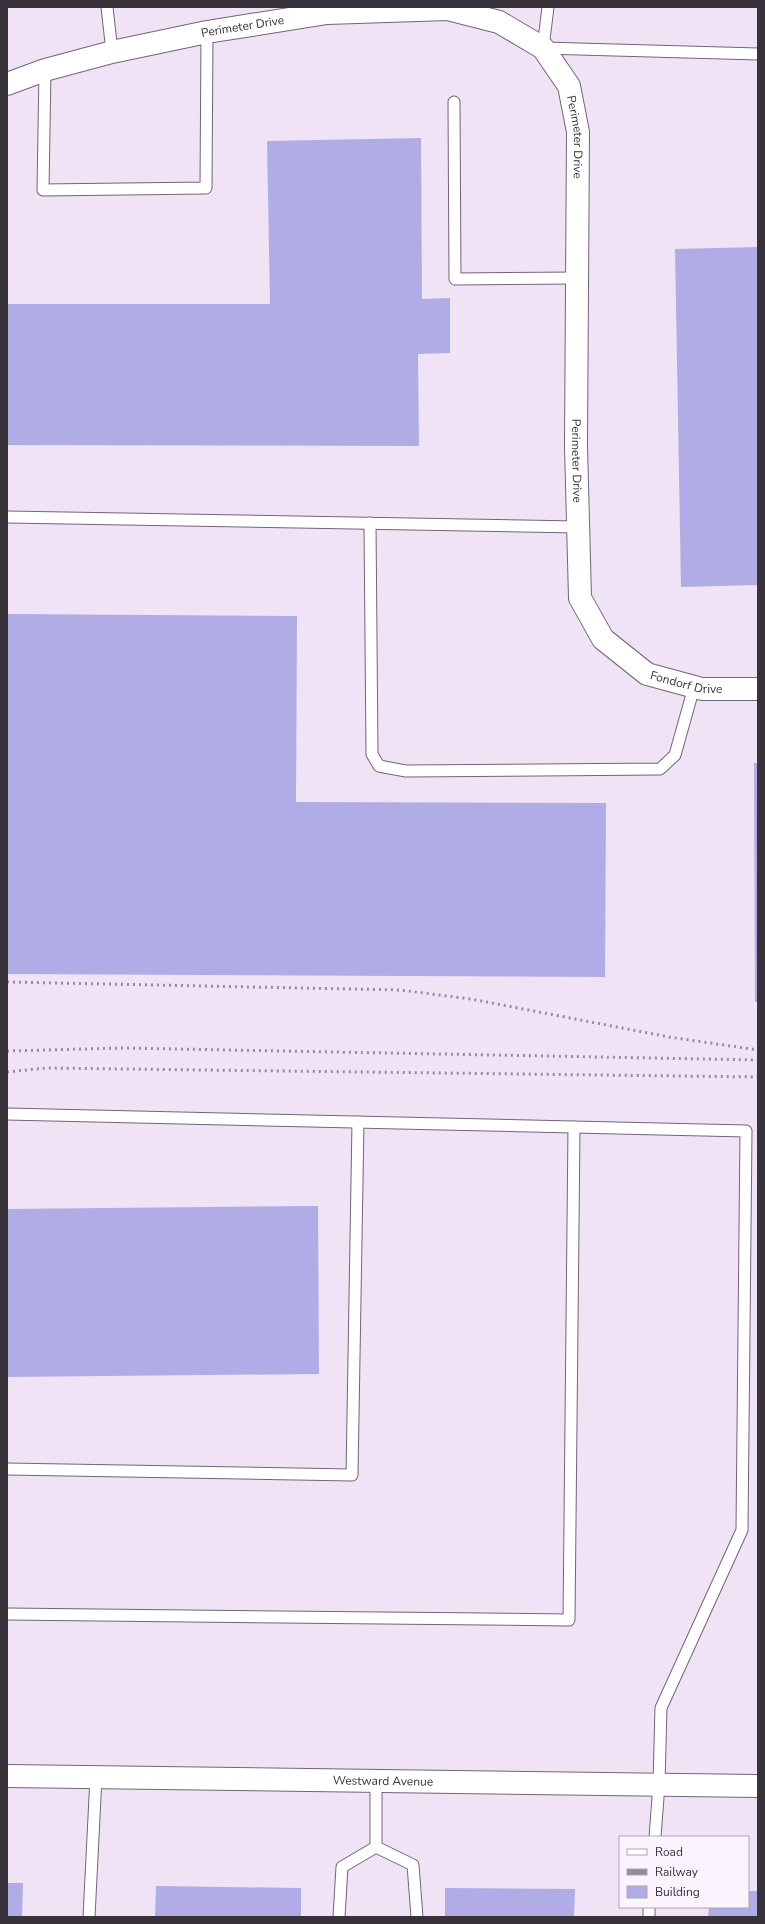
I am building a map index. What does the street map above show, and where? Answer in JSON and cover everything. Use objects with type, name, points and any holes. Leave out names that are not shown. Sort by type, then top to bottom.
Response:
[{"type":"street","name":"Perimeter Drive","points":[[7,84],[45,70],[112,52],[207,32],[327,10],[448,8],[498,22],[543,48],[569,86],[578,132],[576,446],[580,598],[603,639]]},
{"type":"street","name":"Fondorf Drive","points":[[603,639],[647,674],[702,689],[758,689]]},
{"type":"street","name":"Westward Avenue","points":[[7,1776],[758,1786]]},
{"type":"lane","points":[[107,7],[112,52]]},
{"type":"lane","points":[[548,7],[543,48],[758,54]]},
{"type":"lane","points":[[45,70],[44,190],[206,188],[207,32]]},
{"type":"lane","points":[[454,102],[455,279],[577,278]]},
{"type":"lane","points":[[7,517],[578,527]]},
{"type":"lane","points":[[370,523],[372,754],[379,766],[406,772],[660,769],[675,755],[694,687]]},
{"type":"lane","points":[[7,1114],[746,1131],[742,1530],[661,1708],[659,1784],[655,1836]]},
{"type":"lane","points":[[7,1470],[352,1475],[358,1122]]},
{"type":"lane","points":[[7,1614],[569,1620],[574,1127]]},
{"type":"lane","points":[[89,1917],[96,1777]]},
{"type":"lane","points":[[376,1780],[376,1847]]},
{"type":"lane","points":[[339,1917],[342,1867],[376,1847]]},
{"type":"lane","points":[[376,1847],[413,1865],[416,1917]]},
{"type":"building","points":[[421,138],[422,299],[450,298],[450,353],[418,354],[419,446],[7,445],[7,304],[270,304],[267,141]]},
{"type":"building","points":[[758,247],[758,585],[681,587],[675,249]]},
{"type":"building","points":[[7,614],[297,616],[296,802],[606,803],[605,977],[7,974]]},
{"type":"building","points":[[754,763],[758,763],[758,1002],[755,1002]]},
{"type":"building","points":[[318,1206],[319,1374],[7,1377],[7,1209]]},
{"type":"building","points":[[7,1883],[23,1883],[22,1917],[7,1917]]},
{"type":"building","points":[[156,1886],[301,1888],[301,1917],[155,1917]]},
{"type":"building","points":[[445,1888],[575,1889],[574,1917],[445,1917]]},
{"type":"building","points":[[749,1891],[758,1891],[758,1917],[708,1917],[709,1908],[749,1908]]},
{"type":"railway","points":[[7,982],[400,990],[471,999],[669,1037],[758,1050]]},
{"type":"railway","points":[[7,1051],[123,1048],[758,1060]]},
{"type":"railway","points":[[7,1072],[46,1068],[758,1077]]}]
